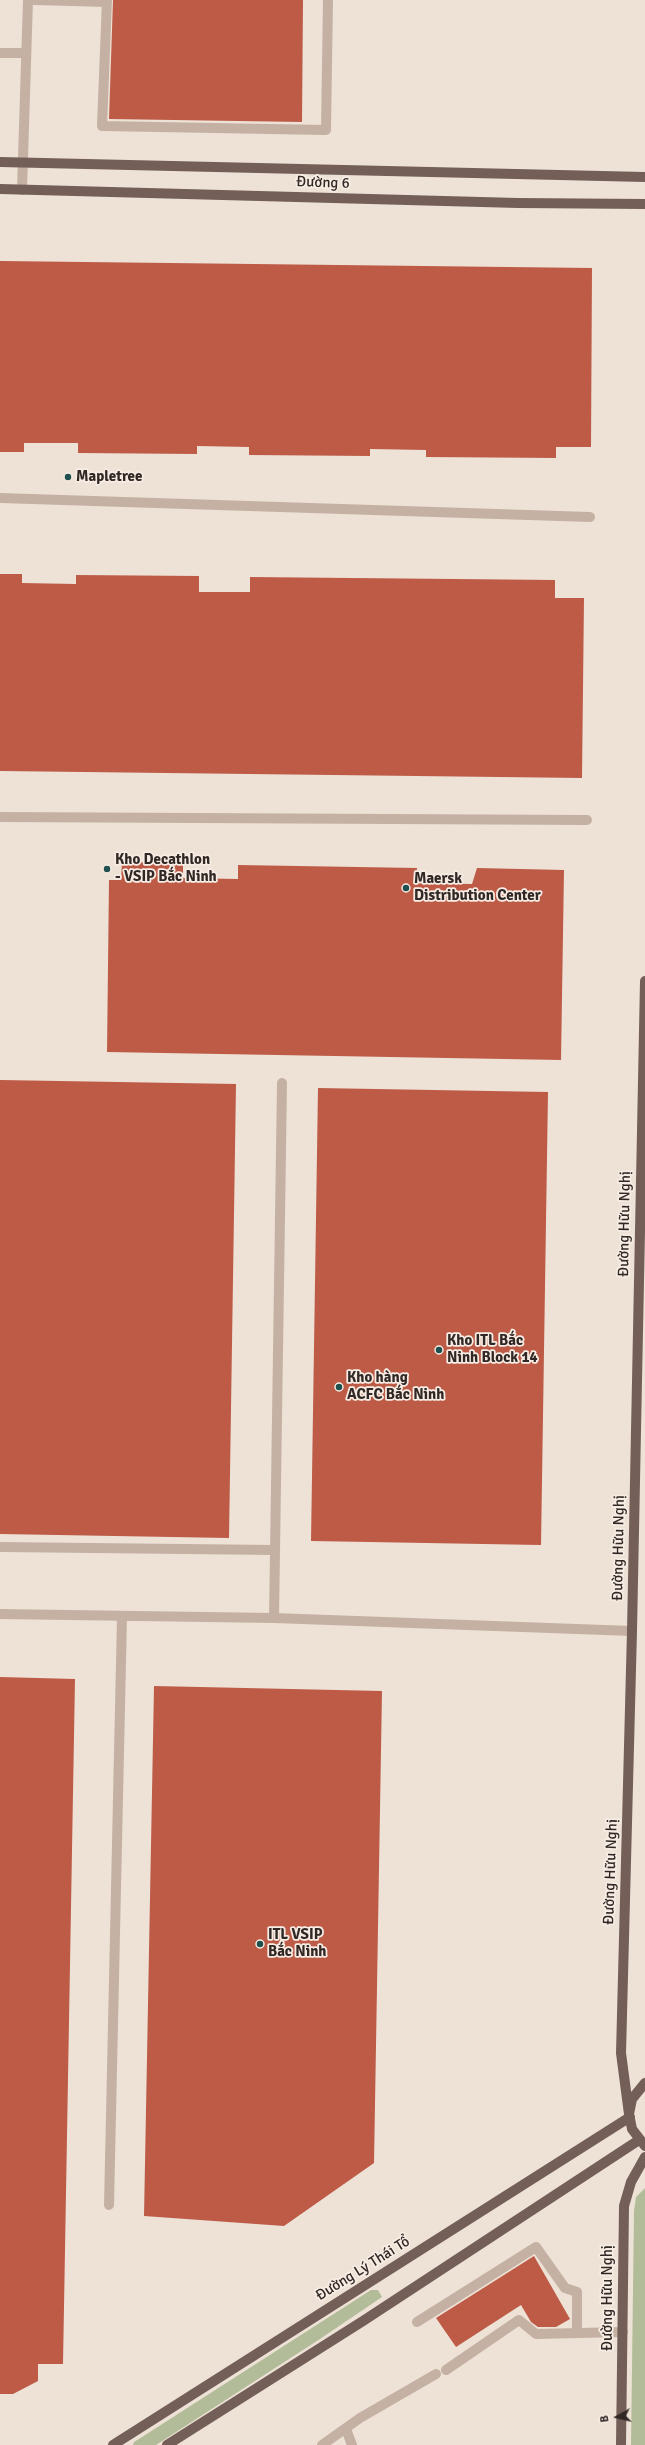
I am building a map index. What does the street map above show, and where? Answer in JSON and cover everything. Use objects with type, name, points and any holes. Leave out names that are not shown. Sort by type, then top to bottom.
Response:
[{"type":"main road","name":"Đường 6","points":[[0,162],[645,177]]},
{"type":"main road","name":"Đường 6","points":[[0,189],[518,203],[645,204]]},
{"type":"main road","name":"Đường Hữu Nghị","points":[[642,2143],[632,2129],[620,2053],[632,1631],[645,981]]},
{"type":"main road","points":[[629,2116],[632,2099],[645,2083]]},
{"type":"main road","name":"Đường Lý Thái Tổ","points":[[113,2445],[629,2116]]},
{"type":"main road","points":[[167,2445],[642,2143]]},
{"type":"main road","name":"Đường Hữu Nghị","points":[[622,2445],[624,2206],[629,2186],[645,2157]]},
{"type":"street","points":[[22,190],[28,0]]},
{"type":"street","points":[[34,0],[107,1],[102,126],[326,130],[328,0]]},
{"type":"street","points":[[0,53],[26,53]]},
{"type":"street","points":[[0,498],[590,517]]},
{"type":"street","points":[[0,817],[587,820]]},
{"type":"street","points":[[274,1618],[282,1083]]},
{"type":"street","points":[[0,1547],[275,1550]]},
{"type":"street","points":[[0,1614],[122,1617],[274,1618],[632,1631]]},
{"type":"street","points":[[109,2205],[122,1617]]},
{"type":"street","points":[[417,2322],[536,2247],[565,2288],[577,2292],[577,2333]]},
{"type":"street","points":[[446,2370],[519,2320],[536,2334],[623,2332]]},
{"type":"street","points":[[322,2445],[360,2418],[436,2374]]},
{"type":"street","points":[[346,2429],[352,2445]]},
{"type":"green space","points":[[645,2188],[645,2445],[631,2445],[634,2211],[636,2197]]},
{"type":"green space","points":[[371,2290],[378,2290],[382,2297],[320,2339],[156,2445],[133,2445],[134,2442]]},
{"type":"building","points":[[113,0],[303,0],[302,122],[109,119]]},
{"type":"building","points":[[0,261],[592,268],[591,447],[556,447],[556,458],[426,457],[426,450],[370,449],[370,456],[249,455],[249,447],[197,446],[197,454],[78,453],[78,443],[24,443],[24,452],[0,452]]},
{"type":"building","points":[[0,574],[22,574],[22,583],[76,584],[76,575],[199,576],[199,592],[250,592],[250,577],[555,580],[555,598],[584,598],[582,778],[0,771]]},
{"type":"building","points":[[122,862],[183,863],[183,878],[238,879],[238,865],[417,868],[416,883],[472,884],[477,868],[564,870],[561,1060],[107,1052],[109,880],[121,880]]},
{"type":"building","points":[[0,1080],[236,1084],[229,1538],[0,1534]]},
{"type":"building","points":[[318,1088],[548,1092],[541,1545],[311,1541]]},
{"type":"building","points":[[0,1677],[75,1679],[63,2364],[38,2364],[38,2381],[13,2394],[0,2394]]},
{"type":"building","points":[[154,1686],[382,1691],[374,2163],[284,2226],[144,2216]]},
{"type":"building","points":[[534,2256],[570,2319],[556,2327],[538,2327],[531,2322],[521,2305],[456,2347],[436,2318]]},
{"type":"place","name":"Mapletree","points":[[68,477]]},
{"type":"place","name":"Kho Decathlon - VSIP Bắc Ninh","points":[[107,869]]},
{"type":"place","name":"Maersk Distribution Center","points":[[406,888]]},
{"type":"place","name":"Kho ITL Bắc Ninh Block 14","points":[[439,1350]]},
{"type":"place","name":"Kho hàng ACFC Bắc Ninh","points":[[339,1387]]},
{"type":"place","name":"ITL VSIP Bắc Ninh","points":[[260,1944]]}]
